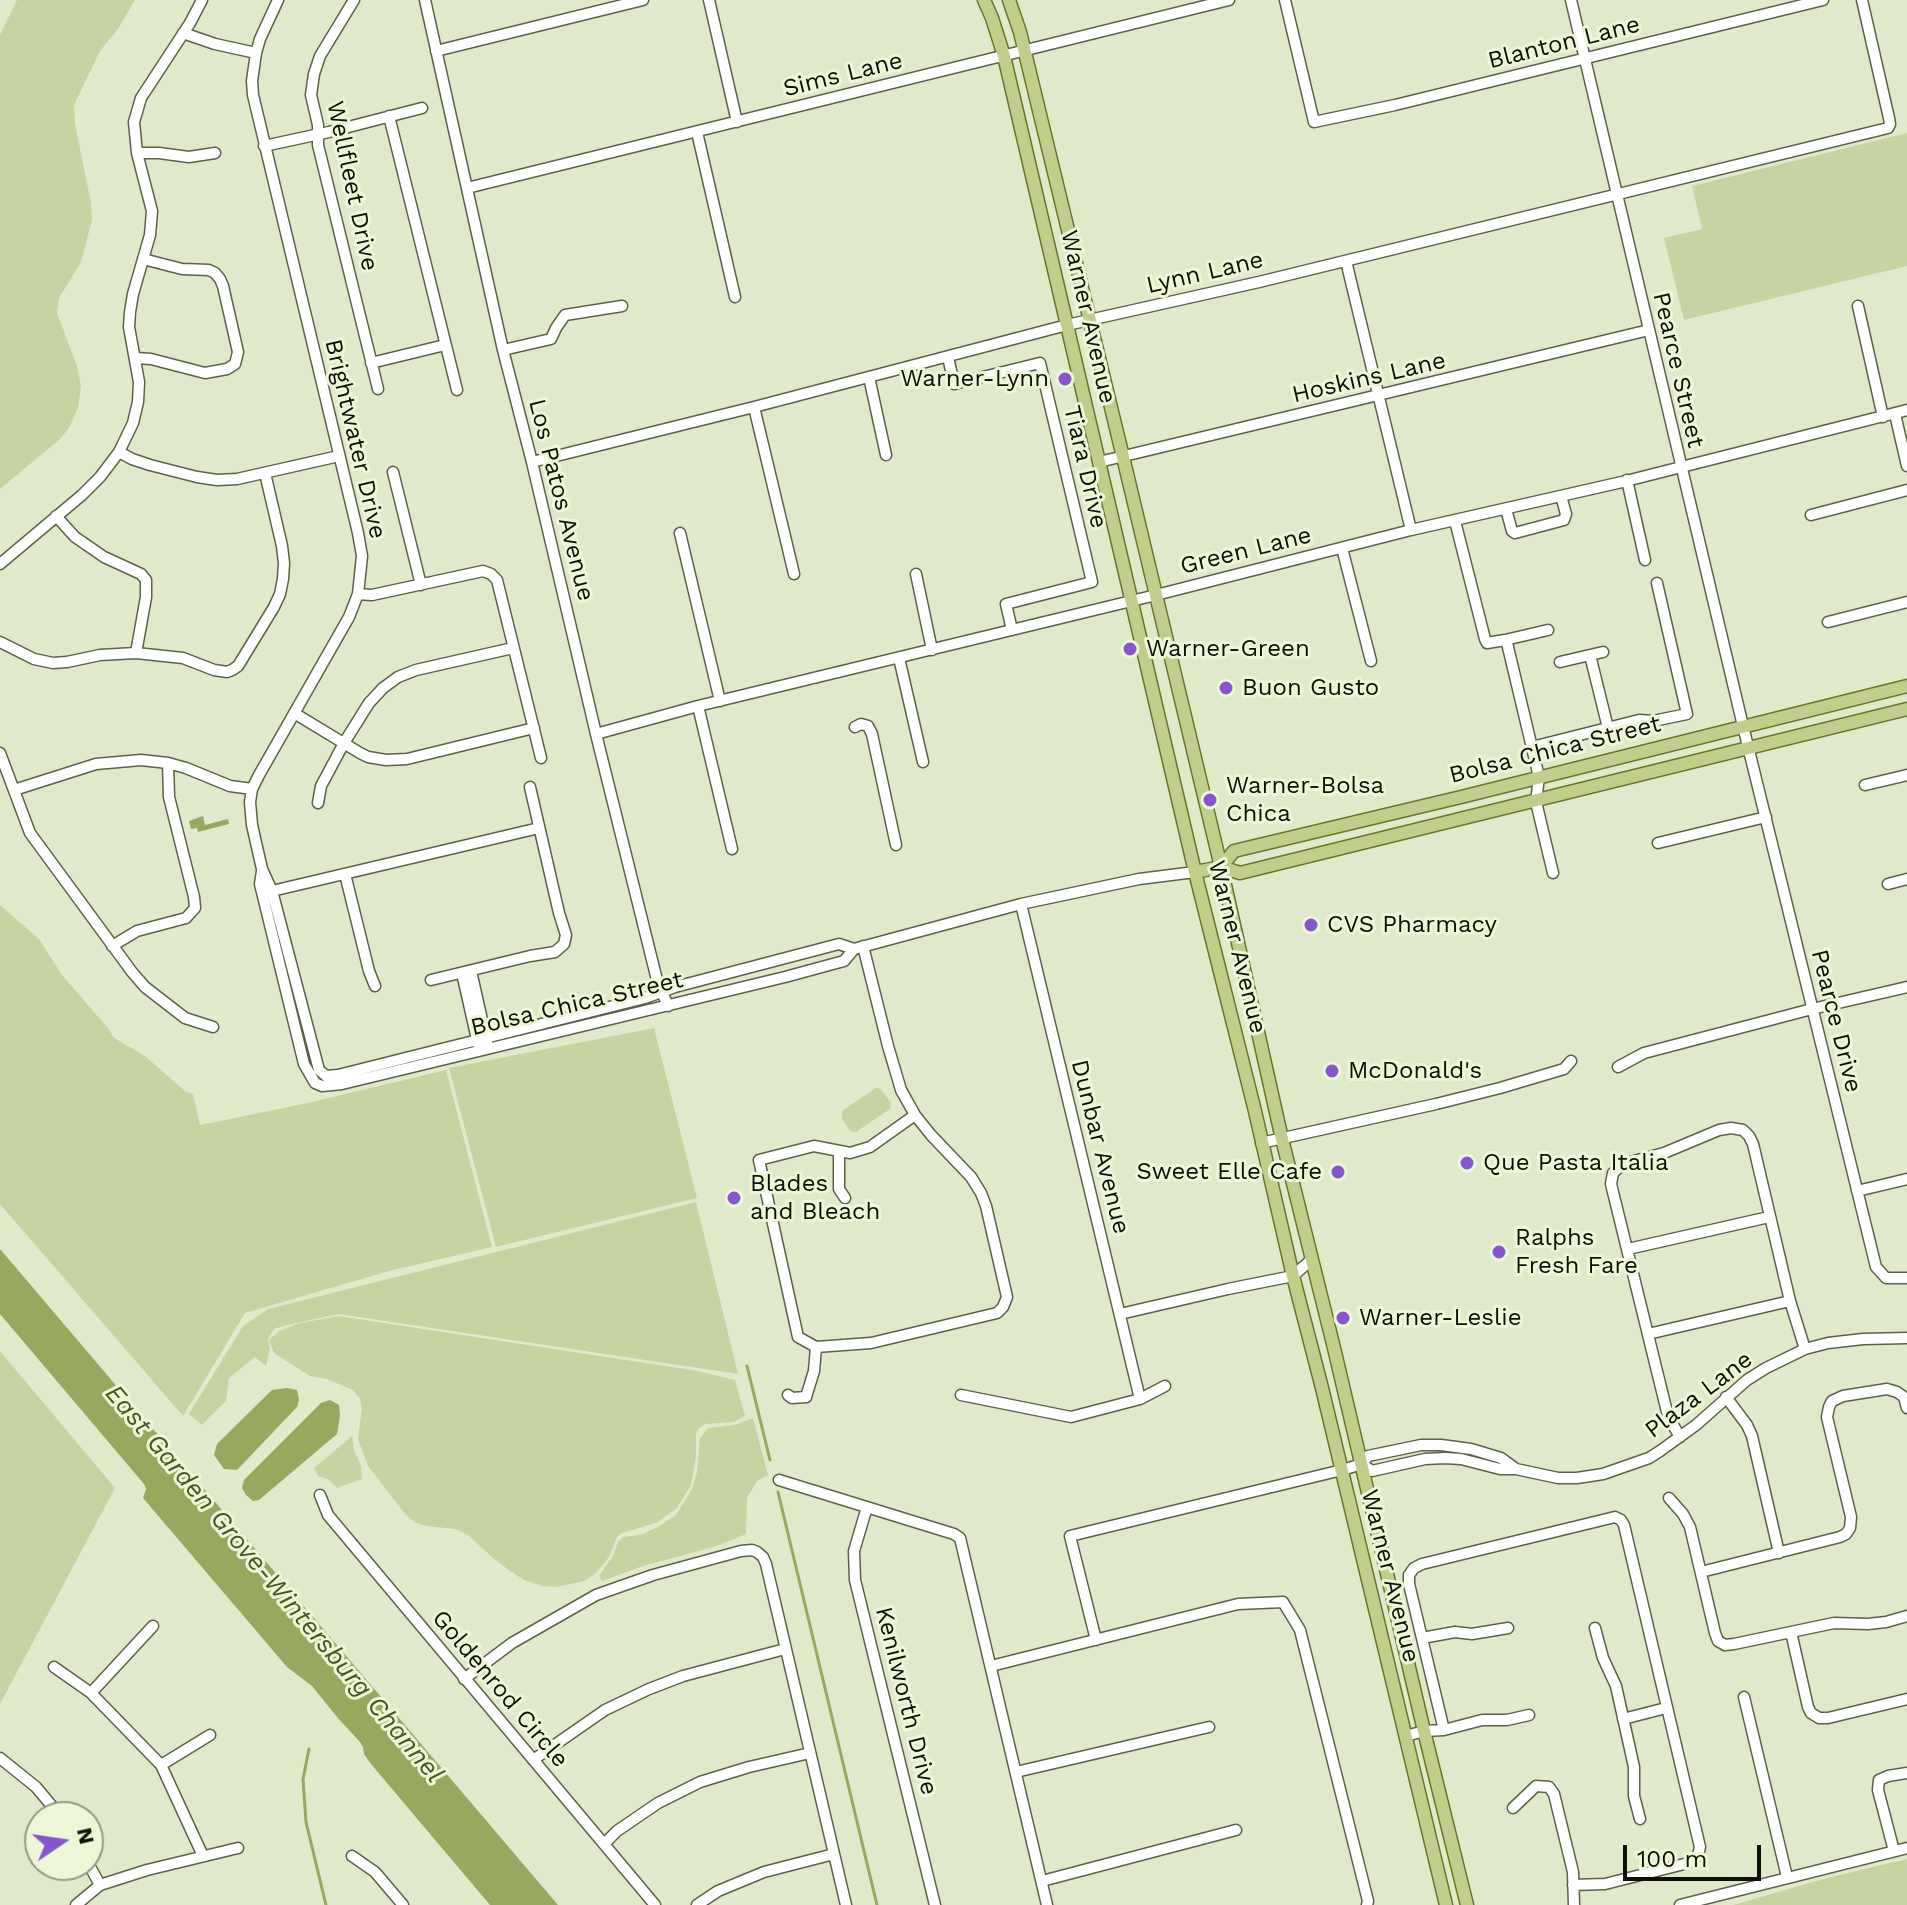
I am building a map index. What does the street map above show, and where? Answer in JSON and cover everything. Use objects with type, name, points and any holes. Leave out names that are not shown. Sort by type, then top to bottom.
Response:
[{"type":"main road","name":"Warner Avenue","points":[[984,0],[1004,56],[1195,872],[1446,1905]]},
{"type":"main road","name":"Warner Avenue","points":[[1009,0],[1025,51],[1123,457],[1282,1139],[1467,1905]]},
{"type":"main road","name":"Bolsa Chica Street","points":[[1221,867],[1234,851],[1907,686]]},
{"type":"main road","name":"Bolsa Chica Street","points":[[1195,872],[1221,867],[1240,873],[1907,709]]},
{"type":"main road","points":[[1411,809],[1416,831]]},
{"type":"street","points":[[0,564],[100,477],[119,452],[133,423],[139,382],[129,327],[130,312],[150,235],[152,211],[137,153],[134,122],[141,98],[202,0]]},
{"type":"street","name":"Brightwater Drive","points":[[252,789],[349,617],[358,594],[362,566],[360,546],[253,95],[256,53],[278,0]]},
{"type":"street","name":"Wellfleet Drive","points":[[354,0],[320,56],[311,95],[318,125],[318,146],[378,389]]},
{"type":"street","name":"Los Patos Avenue","points":[[425,0],[503,350],[655,975],[668,1006]]},
{"type":"street","points":[[436,51],[643,0]]},
{"type":"street","points":[[709,0],[737,122]]},
{"type":"street","name":"Sims Lane","points":[[467,188],[1229,0]]},
{"type":"street","name":"Blanton Lane","points":[[1285,0],[1314,122],[1823,0]]},
{"type":"street","name":"Pearce Street","points":[[1571,0],[1748,748]]},
{"type":"street","name":"Lynn Lane","points":[[532,462],[1067,325],[1346,261],[1888,128],[1889,118],[1862,0]]},
{"type":"street","points":[[183,33],[256,53]]},
{"type":"street","points":[[264,146],[422,108]]},
{"type":"street","points":[[389,116],[457,390]]},
{"type":"street","points":[[697,132],[735,297]]},
{"type":"street","points":[[137,153],[189,157],[215,153]]},
{"type":"street","points":[[136,358],[205,373],[227,369],[235,364],[238,352],[223,286],[215,273],[143,259]]},
{"type":"street","points":[[1346,261],[1411,530]]},
{"type":"street","points":[[503,350],[551,339],[565,315],[622,306]]},
{"type":"street","points":[[1858,306],[1883,417]]},
{"type":"street","name":"Hoskins Lane","points":[[1099,462],[1649,330]]},
{"type":"street","points":[[371,363],[445,345]]},
{"type":"street","name":"Tiara Drive","points":[[948,357],[954,384],[1040,363],[1092,582],[1006,604],[1012,630]]},
{"type":"street","points":[[869,377],[886,455]]},
{"type":"street","points":[[754,407],[794,574]]},
{"type":"street","name":"Green Lane","points":[[596,734],[698,706],[1907,410]]},
{"type":"street","points":[[1895,414],[1907,466]]},
{"type":"street","points":[[119,452],[141,462],[197,477],[237,479],[339,456]]},
{"type":"street","points":[[393,472],[421,585]]},
{"type":"street","points":[[0,642],[34,659],[53,663],[136,653],[183,658],[227,672],[238,666],[274,607],[283,579],[282,546],[265,473]]},
{"type":"street","points":[[1627,480],[1645,560]]},
{"type":"street","points":[[1811,515],[1907,490]]},
{"type":"street","points":[[1506,509],[1511,530],[1515,533],[1564,520],[1566,516],[1561,496]]},
{"type":"street","points":[[56,516],[75,537],[104,557],[141,574],[146,580],[136,653]]},
{"type":"street","points":[[1455,521],[1487,643],[1548,630]]},
{"type":"street","points":[[680,533],[720,701]]},
{"type":"street","points":[[1342,548],[1371,661]]},
{"type":"street","points":[[358,594],[372,595],[483,571],[491,574],[497,580],[541,758]]},
{"type":"street","points":[[916,574],[932,650]]},
{"type":"street","points":[[1532,747],[1639,720],[1653,721],[1688,712],[1657,583]]},
{"type":"street","points":[[1828,622],[1907,602]]},
{"type":"street","points":[[1505,640],[1539,777],[1536,802],[1553,873]]},
{"type":"street","points":[[318,803],[321,786],[344,743],[369,703],[383,688],[398,677],[424,668],[513,648]]},
{"type":"street","points":[[1560,662],[1603,652]]},
{"type":"street","points":[[1590,655],[1608,728]]},
{"type":"street","points":[[899,658],[923,762]]},
{"type":"street","points":[[698,706],[732,849]]},
{"type":"street","points":[[294,713],[368,757],[396,760],[534,728]]},
{"type":"street","points":[[855,727],[861,724],[868,726],[872,734],[896,845]]},
{"type":"street","name":"Pearce Drive","points":[[1748,748],[1876,1267],[1886,1278],[1907,1278]]},
{"type":"street","points":[[0,753],[30,833],[132,972],[154,995],[185,1018],[213,1027]]},
{"type":"street","points":[[14,790],[96,764],[123,761],[168,763],[230,786],[252,789],[252,825],[262,869],[272,891],[539,828]]},
{"type":"street","points":[[112,946],[137,931],[186,918],[195,908],[169,797],[168,763]]},
{"type":"street","points":[[1865,785],[1907,775]]},
{"type":"street","points":[[431,980],[555,952],[564,944],[566,935],[530,787]]},
{"type":"street","points":[[1658,843],[1766,817]]},
{"type":"street","name":"Bolsa Chica Street","points":[[262,869],[260,884],[304,1064],[315,1083],[322,1086],[342,1084],[675,987],[839,944],[859,947],[1021,904],[1139,879],[1195,872]]},
{"type":"street","points":[[345,874],[375,986]]},
{"type":"street","points":[[1888,884],[1907,879]]},
{"type":"street","name":"Bolsa Chica Street","points":[[272,891],[316,1060],[319,1070],[326,1076],[668,1006],[844,961],[859,947]]},
{"type":"street","name":"Dunbar Avenue","points":[[1021,904],[1140,1399]]},
{"type":"street","points":[[859,947],[901,1090],[915,1115],[971,1177],[981,1193],[1007,1291],[1005,1302],[997,1313],[871,1343],[816,1347],[798,1337],[759,1160],[814,1146],[850,1153],[870,1147],[915,1115]]},
{"type":"street","points":[[466,972],[482,1044]]},
{"type":"street","points":[[1618,1067],[1644,1053],[1907,987]]},
{"type":"street","points":[[1261,1143],[1500,1088],[1564,1069],[1571,1061]]},
{"type":"street","points":[[1680,1437],[1668,1416],[1611,1184],[1613,1173],[1623,1164],[1664,1153],[1719,1130],[1743,1130],[1753,1144],[1790,1301],[1805,1349]]},
{"type":"street","points":[[839,1151],[839,1189],[845,1198]]},
{"type":"street","points":[[1857,1191],[1907,1179]]},
{"type":"street","points":[[1628,1249],[1769,1217]]},
{"type":"street","points":[[1120,1314],[1293,1276],[1312,1259]]},
{"type":"street","points":[[1648,1334],[1790,1301]]},
{"type":"street","name":"Plaza Lane","points":[[1096,1640],[1070,1536],[1362,1464],[1372,1471],[1425,1459],[1445,1458],[1558,1478],[1603,1474],[1649,1458],[1766,1368],[1805,1349],[1863,1339],[1907,1338]]},
{"type":"street","points":[[788,1395],[792,1398],[806,1397],[814,1371],[816,1347]]},
{"type":"street","points":[[961,1395],[1071,1417],[1140,1399],[1165,1386]]},
{"type":"street","points":[[1701,1572],[1846,1534],[1851,1517],[1827,1417],[1829,1407],[1832,1401],[1843,1396],[1887,1389],[1904,1397],[1907,1408]]},
{"type":"street","points":[[1726,1397],[1752,1436],[1779,1553]]},
{"type":"street","points":[[779,1480],[960,1538],[1047,1905]]},
{"type":"street","name":"Goldenrod Circle","points":[[320,1495],[328,1515],[655,1905]]},
{"type":"street","points":[[1669,1498],[1690,1527],[1715,1633],[1718,1641],[1725,1645],[1834,1623],[1868,1624],[1907,1616]]},
{"type":"street","name":"Kenilworth Drive","points":[[867,1507],[854,1551],[855,1580],[935,1905]]},
{"type":"street","points":[[1444,1730],[1409,1584],[1409,1575],[1414,1568],[1615,1517],[1621,1520],[1700,1847],[1692,1862],[1605,1884],[1573,1885]]},
{"type":"street","points":[[464,1679],[512,1643],[596,1595],[653,1575],[741,1551],[757,1552],[766,1564],[846,1905]]},
{"type":"street","points":[[991,1666],[1238,1604],[1283,1602],[1300,1630],[1367,1905]]},
{"type":"street","points":[[91,1693],[153,1626]]},
{"type":"street","points":[[1422,1638],[1508,1628]]},
{"type":"street","points":[[1595,1628],[1603,1658],[1616,1686],[1634,1767],[1634,1796],[1640,1819]]},
{"type":"street","points":[[1791,1632],[1808,1707],[1819,1718],[1907,1699]]},
{"type":"street","points":[[533,1760],[605,1710],[649,1689],[683,1676],[785,1649]]},
{"type":"street","points":[[54,1667],[91,1693],[161,1765],[203,1856]]},
{"type":"street","points":[[1744,1697],[1787,1877]]},
{"type":"street","points":[[1623,1719],[1666,1708]]},
{"type":"street","points":[[1406,1736],[1482,1720],[1507,1720],[1529,1715]]},
{"type":"street","points":[[1016,1772],[1209,1727]]},
{"type":"street","points":[[161,1765],[210,1735]]},
{"type":"street","points":[[605,1843],[658,1803],[700,1782],[810,1753]]},
{"type":"street","points":[[0,1758],[36,1787],[48,1801]]},
{"type":"street","points":[[1894,1851],[1878,1790],[1879,1780],[1907,1773]]},
{"type":"street","points":[[1513,1808],[1536,1786],[1549,1787],[1554,1794],[1573,1872],[1574,1905]]},
{"type":"street","points":[[1042,1881],[1236,1830]]},
{"type":"street","points":[[76,1905],[100,1885],[238,1848]]},
{"type":"street","points":[[1680,1905],[1907,1848]]},
{"type":"street","points":[[697,1905],[718,1891],[764,1872],[834,1854]]},
{"type":"street","points":[[352,1856],[375,1872],[403,1905]]},
{"type":"street","points":[[98,1881],[100,1885]]},
{"type":"shaded area","points":[[17,0],[135,0],[100,51],[74,105],[92,220],[81,262],[59,298],[57,313],[77,366],[81,386],[78,408],[69,428],[59,440],[0,489],[0,35]]},
{"type":"shaded area","points":[[1907,133],[1907,266],[1684,320],[1664,238],[1702,229],[1692,186]]},
{"type":"shaded area","points":[[0,905],[39,939],[62,975],[114,1038],[145,1056],[186,1092],[193,1094],[200,1125],[446,1070],[492,1247],[389,1271],[245,1313],[183,1416],[0,1204]]},
{"type":"shaded area","points":[[654,1028],[697,1198],[496,1247],[449,1068]]},
{"type":"shaded area","points":[[876,1088],[881,1089],[891,1103],[890,1109],[856,1132],[850,1131],[842,1119],[842,1111]]},
{"type":"shaded area","points":[[696,1202],[738,1374],[339,1314],[274,1329],[268,1339],[270,1349],[266,1366],[255,1357],[229,1378],[226,1401],[202,1425],[189,1414],[243,1326],[268,1309]]},
{"type":"shaded area","points":[[338,1316],[698,1371],[735,1380],[745,1416],[734,1422],[705,1424],[699,1428],[691,1485],[677,1508],[658,1522],[620,1534],[609,1557],[595,1574],[584,1581],[557,1587],[542,1586],[510,1571],[468,1535],[455,1529],[416,1523],[406,1515],[368,1466],[358,1439],[362,1408],[353,1390],[327,1379],[310,1376],[274,1353],[269,1340],[279,1331],[300,1323]]},
{"type":"shaded area","points":[[0,1351],[115,1488],[0,1704]]},
{"type":"shaded area","points":[[753,1418],[768,1475],[757,1481],[747,1498],[746,1534],[717,1546],[643,1566],[602,1581],[599,1576],[623,1537],[640,1535],[676,1515],[692,1489],[700,1438],[708,1428],[734,1425]]},
{"type":"shaded area","points":[[352,1436],[362,1479],[337,1488],[328,1479],[318,1476],[314,1468]]},
{"type":"shaded area","points":[[1907,1859],[1907,1905],[1733,1905],[1827,1878]]},
{"type":"water","points":[[203,816],[205,825],[228,819],[229,824],[198,832],[197,828],[191,829],[189,821]]},
{"type":"water","name":"East Garden Grove-Wintersburg Channel","points":[[0,1249],[558,1905],[490,1905],[371,1764],[360,1742],[312,1686],[287,1667],[143,1498],[144,1484],[0,1314]]},
{"type":"water","points":[[272,1390],[297,1390],[297,1407],[237,1470],[224,1469],[214,1455],[217,1444]]},
{"type":"water","points":[[330,1400],[339,1405],[337,1434],[259,1500],[253,1501],[242,1488],[244,1480],[321,1403]]},
{"type":"waterway","points":[[747,1366],[770,1460]]},
{"type":"waterway","points":[[778,1492],[877,1905]]},
{"type":"waterway","points":[[309,1749],[303,1779],[306,1822],[326,1905]]},
{"type":"place","name":"Warner-Lynn","points":[[1065,379]]},
{"type":"place","name":"Warner-Green","points":[[1130,649]]},
{"type":"place","name":"Buon Gusto","points":[[1226,688]]},
{"type":"place","name":"Warner-Bolsa Chica","points":[[1210,800]]},
{"type":"place","name":"CVS Pharmacy","points":[[1311,925]]},
{"type":"place","name":"McDonald's","points":[[1332,1071]]},
{"type":"place","name":"Que Pasta Italia","points":[[1467,1163]]},
{"type":"place","name":"Sweet Elle Cafe","points":[[1338,1172]]},
{"type":"place","name":"Blades and Bleach","points":[[734,1198]]},
{"type":"place","name":"Ralphs Fresh Fare","points":[[1499,1252]]},
{"type":"place","name":"Warner-Leslie","points":[[1343,1318]]}]
